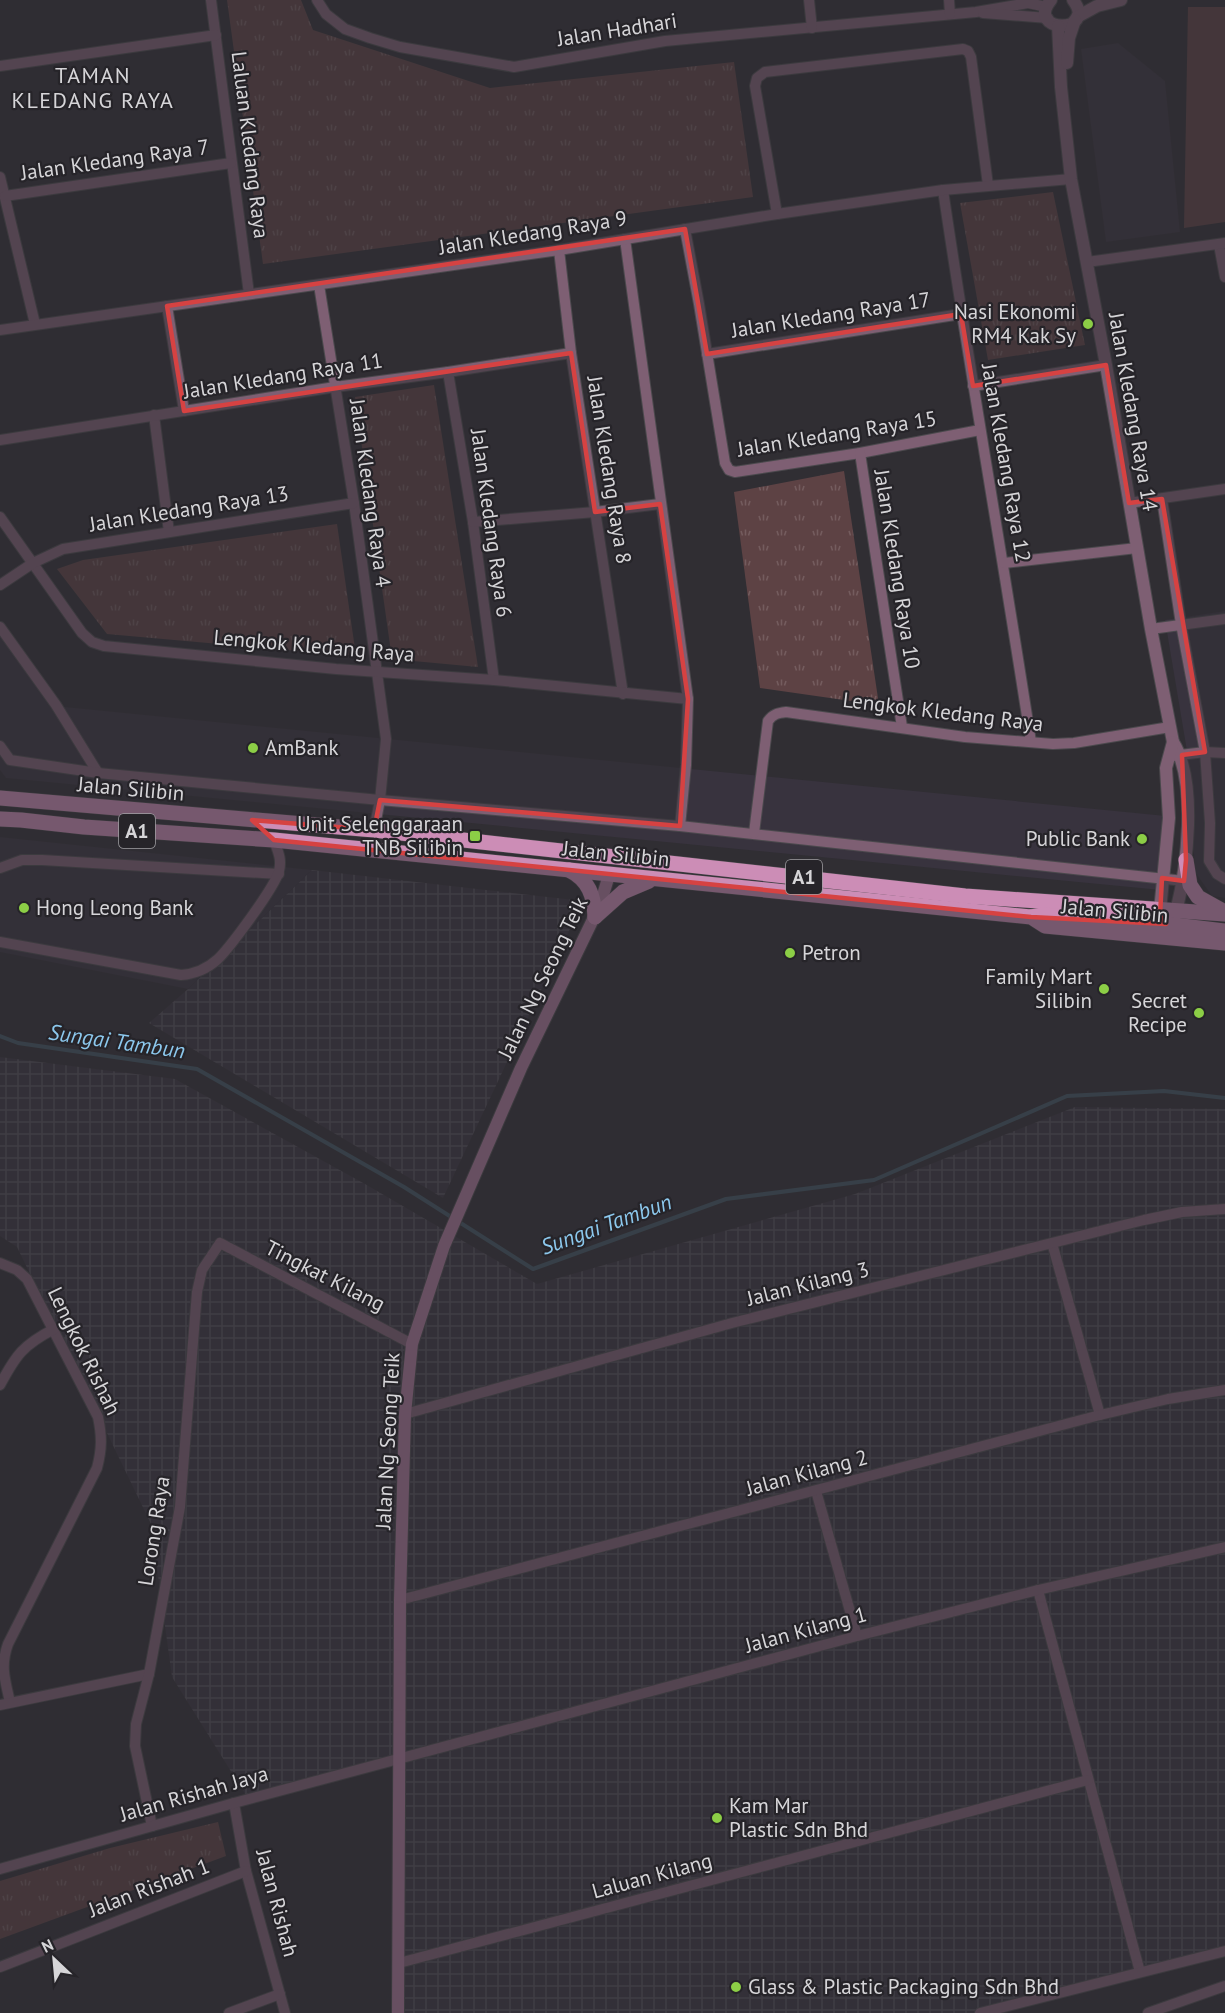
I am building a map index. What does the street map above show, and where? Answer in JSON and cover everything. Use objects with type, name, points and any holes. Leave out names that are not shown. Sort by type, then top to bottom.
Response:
[{"type":"main road","name":"Jalan Silibin","points":[[0,798],[374,830],[965,896],[1168,916],[1225,913]]},
{"type":"main road","name":"Jalan Silibin","points":[[0,819],[402,853],[1031,917],[1045,926],[1225,943]]},
{"type":"main road","points":[[252,820],[286,842],[313,837],[356,842],[368,838],[374,830]]},
{"type":"main road","points":[[374,830],[382,845],[402,853]]},
{"type":"main road","points":[[586,853],[604,860],[608,866],[609,875]]},
{"type":"main road","points":[[1186,860],[1190,885],[1198,897],[1225,913]]},
{"type":"main road","points":[[568,870],[588,885],[593,897],[595,917]]},
{"type":"main road","name":"Jalan Ng Seong Teik","points":[[398,2013],[400,1600],[405,1414],[412,1344],[444,1246],[521,1068],[595,917],[609,875]]},
{"type":"main road","points":[[595,917],[623,892],[656,879]]},
{"type":"main road","points":[[1031,917],[1043,915],[1168,916],[1225,931]]},
{"type":"street","name":"Laluan Kledang Raya","points":[[211,0],[249,294]]},
{"type":"street","name":"Jalan Hadhari","points":[[317,0],[326,14],[345,29],[370,38],[400,47],[514,67],[664,41],[982,11],[997,15],[1049,9]]},
{"type":"street","points":[[809,0],[812,28]]},
{"type":"street","points":[[949,0],[950,14]]},
{"type":"street","points":[[982,11],[999,0]]},
{"type":"street","points":[[1073,0],[1077,9],[1076,18]]},
{"type":"street","points":[[1049,9],[1069,25],[1076,18],[1097,6],[1121,0]]},
{"type":"street","name":"Jalan Kledang Raya 14","points":[[1049,9],[1061,87],[1071,179],[1174,756],[1187,814],[1184,880],[1168,916]]},
{"type":"street","name":"Jalan Kledang Raya 14","points":[[1061,87],[1067,70],[1068,38],[1076,18]]},
{"type":"street","points":[[0,66],[216,35]]},
{"type":"street","points":[[777,214],[755,86],[757,78],[765,72],[963,49],[968,51],[971,57],[988,185]]},
{"type":"street","name":"Jalan Kledang Raya 7","points":[[5,196],[231,163]]},
{"type":"street","points":[[0,177],[35,324]]},
{"type":"street","name":"Jalan Kledang Raya 9","points":[[0,330],[559,250],[777,214],[943,190],[1071,179]]},
{"type":"street","name":"Jalan Kledang Raya 12","points":[[943,190],[1031,742]]},
{"type":"street","name":"Jalan Kledang Raya 15","points":[[685,229],[725,463],[729,470],[735,472],[860,453],[980,430]]},
{"type":"street","points":[[624,239],[688,699],[686,765],[680,826]]},
{"type":"street","points":[[1087,262],[1222,244],[1225,277]]},
{"type":"street","name":"Jalan Kledang Raya 8","points":[[559,250],[571,353],[623,694]]},
{"type":"street","name":"Jalan Kledang Raya 4","points":[[319,285],[354,502],[386,739],[380,800],[374,830]]},
{"type":"street","points":[[167,306],[184,411]]},
{"type":"street","name":"Jalan Kledang Raya 17","points":[[707,354],[961,314]]},
{"type":"street","name":"Jalan Kledang Raya 11","points":[[0,440],[335,387],[571,353]]},
{"type":"street","points":[[973,386],[1106,366]]},
{"type":"street","name":"Jalan Kledang Raya 6","points":[[448,372],[473,522],[494,680]]},
{"type":"street","points":[[154,416],[169,532]]},
{"type":"street","name":"Jalan Kledang Raya 10","points":[[860,453],[902,727]]},
{"type":"street","points":[[1129,503],[1225,489]]},
{"type":"street","points":[[1162,498],[1181,624],[1205,752],[1210,823],[1209,861],[1217,874],[1225,879]]},
{"type":"street","name":"Jalan Kledang Raya 13","points":[[33,563],[63,549],[354,502]]},
{"type":"street","points":[[473,522],[660,504]]},
{"type":"street","name":"Lengkok Kledang Raya","points":[[0,517],[82,633],[93,642],[104,646],[688,699]]},
{"type":"street","points":[[1004,563],[1137,548]]},
{"type":"street","points":[[0,585],[33,563]]},
{"type":"street","points":[[1151,629],[1225,619]]},
{"type":"street","points":[[0,627],[56,705],[98,773]]},
{"type":"street","name":"Lengkok Kledang Raya","points":[[754,833],[768,721],[777,713],[786,712],[965,737],[1053,744],[1074,743],[1170,727]]},
{"type":"street","name":"Jalan Silibin","points":[[0,746],[10,760],[98,773],[754,833],[1184,880]]},
{"type":"street","points":[[1168,916],[1162,878],[1169,818],[1166,768],[1174,756],[1205,752],[1225,753]]},
{"type":"street","points":[[0,942],[181,975],[193,974],[218,959],[270,891],[279,874],[286,842]]},
{"type":"street","points":[[281,858],[286,842]]},
{"type":"street","points":[[0,868],[22,860],[42,860],[279,874]]},
{"type":"street","name":"Jalan Kilang 3","points":[[405,1414],[732,1323],[1052,1243],[1182,1212],[1225,1209]]},
{"type":"street","points":[[1052,1243],[1100,1415]]},
{"type":"street","name":"Tingkat Kilang","points":[[220,1244],[412,1344]]},
{"type":"street","name":"Lorong Raya","points":[[152,1826],[135,1746],[135,1724],[148,1674],[180,1507],[197,1293],[202,1270],[220,1244]]},
{"type":"street","name":"Lengkok Rishah","points":[[0,1263],[16,1270],[27,1279],[98,1417],[102,1435],[102,1449],[97,1468],[3,1657],[5,1703]]},
{"type":"street","points":[[0,1385],[11,1363],[21,1351],[34,1339],[54,1329]]},
{"type":"street","name":"Jalan Kilang 2","points":[[400,1600],[1100,1415],[1168,1399],[1225,1390]]},
{"type":"street","points":[[816,1491],[857,1636]]},
{"type":"street","name":"Jalan Kilang 1","points":[[400,1760],[857,1636],[1225,1546]]},
{"type":"street","points":[[1038,1590],[1140,1972]]},
{"type":"street","points":[[5,1703],[148,1674]]},
{"type":"street","name":"Jalan Rishah Jaya","points":[[0,1869],[234,1803],[400,1760]]},
{"type":"street","name":"Laluan Kilang","points":[[399,1963],[1088,1780]]},
{"type":"street","name":"Jalan Rishah","points":[[234,1803],[246,1871],[285,2013]]},
{"type":"street","name":"Jalan Rishah 1","points":[[0,1967],[246,1871]]},
{"type":"street","points":[[980,2013],[1225,1951]]},
{"type":"street","points":[[1148,2013],[1225,1986]]},
{"type":"street","points":[[229,2013],[280,1994]]},
{"type":"highlighted area","points":[[685,229],[707,354],[961,314],[973,386],[1106,365],[1129,503],[1162,499],[1205,752],[1182,755],[1186,860],[1184,881],[1162,878],[1160,916],[1166,924],[1031,917],[274,840],[252,820],[374,830],[380,800],[680,826],[688,699],[660,504],[595,512],[571,353],[184,411],[167,306]]},
{"type":"shaded area","points":[[1118,43],[1165,81],[1180,232],[1106,242],[1081,49]]},
{"type":"shaded area","points":[[1225,611],[1225,898],[1212,896],[1195,872],[1189,763],[1165,620]]},
{"type":"shaded area","points":[[0,628],[55,706],[1166,816],[1161,890],[6,778],[0,770]]},
{"type":"shaded area","points":[[0,837],[312,870],[188,989],[0,952]]},
{"type":"shaded area","points":[[312,870],[583,901],[443,1198],[149,1023],[188,989]]},
{"type":"shaded area","points":[[0,1057],[175,1079],[365,1184],[537,1284],[855,1194],[1075,1107],[1225,1109],[1225,1949],[974,2013],[393,2013],[395,1763],[247,1797],[172,1677],[151,1524],[17,1247],[0,1236]]},
{"type":"green space","points":[[227,0],[301,0],[313,30],[490,88],[734,62],[753,197],[263,264]]},
{"type":"green space","points":[[1188,7],[1225,7],[1225,222],[1184,228]]},
{"type":"green space","points":[[1053,192],[1085,345],[988,360],[960,203]]},
{"type":"green space","points":[[434,385],[478,667],[392,659],[355,397]]},
{"type":"green space","points":[[844,471],[879,705],[760,688],[734,492]]},
{"type":"green space","points":[[337,524],[356,656],[107,634],[57,569],[83,560]]},
{"type":"green space","points":[[218,1822],[226,1856],[0,1939],[0,1881],[110,1848]]},
{"type":"waterway","name":"Sungai Tambun","points":[[0,1036],[18,1043],[197,1069],[404,1187],[533,1269],[726,1199],[874,1180],[1067,1096],[1164,1091],[1225,1098]]},
{"type":"place","name":"Nasi Ekonomi RM4 Kak Sy","points":[[1088,324]]},
{"type":"place","name":"AmBank","points":[[253,748]]},
{"type":"place","name":"Unit Selenggaraan TNB Silibin","points":[[475,836]]},
{"type":"place","name":"Public Bank","points":[[1142,839]]},
{"type":"place","name":"Hong Leong Bank","points":[[24,908]]},
{"type":"place","name":"Petron","points":[[790,953]]},
{"type":"place","name":"Family Mart Silibin","points":[[1104,989]]},
{"type":"place","name":"Secret Recipe","points":[[1199,1013]]},
{"type":"place","name":"Kam Mar Plastic Sdn Bhd","points":[[717,1818]]},
{"type":"place","name":"Glass & Plastic Packaging Sdn Bhd","points":[[736,1987]]},
{"type":"district","name":"TAMAN KLEDANG RAYA","points":[[93,88]]}]
